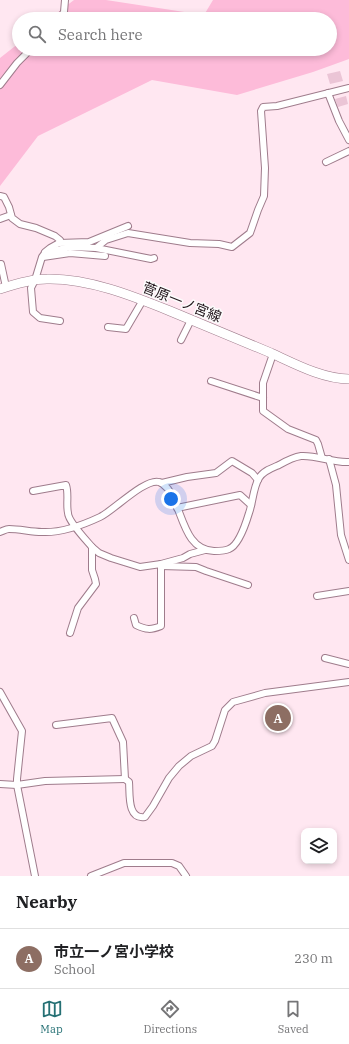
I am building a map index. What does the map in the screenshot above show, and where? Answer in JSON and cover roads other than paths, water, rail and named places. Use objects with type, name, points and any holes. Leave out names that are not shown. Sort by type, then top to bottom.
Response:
[{"type":"main road","name":"菅原一ノ宮線","points":[[3,288],[35,280],[46,279],[64,279],[88,283],[143,300],[314,372],[342,379],[349,379]]},
{"type":"street","points":[[64,12],[65,0]]},
{"type":"street","points":[[0,85],[24,56]]},
{"type":"street","points":[[96,248],[106,240],[128,233],[190,243],[219,244],[232,247],[250,233],[264,196],[265,168],[261,111],[263,107],[278,106],[349,88]]},
{"type":"street","points":[[328,93],[339,121],[349,140]]},
{"type":"street","points":[[326,162],[349,151]]},
{"type":"street","points":[[0,196],[4,197],[12,218],[20,224],[36,228],[55,236],[60,240],[59,243]]},
{"type":"street","points":[[0,219],[11,215]]},
{"type":"street","points":[[60,321],[40,318],[33,312],[31,288],[43,255],[50,248],[59,243],[89,242],[128,226]]},
{"type":"street","points":[[43,255],[70,247],[96,248],[151,259],[154,258]]},
{"type":"street","points":[[43,255],[70,253],[105,256]]},
{"type":"street","points":[[1,264],[3,288]]},
{"type":"street","points":[[108,327],[126,329],[143,300]]},
{"type":"street","points":[[181,340],[191,320]]},
{"type":"street","points":[[274,354],[263,383],[263,411],[288,429],[316,440],[322,458]]},
{"type":"street","points":[[211,381],[263,398]]},
{"type":"street","points":[[162,565],[190,554],[205,550],[218,551],[229,549],[235,545],[239,539],[249,513],[259,477],[267,470],[291,458],[301,456],[349,462]]},
{"type":"street","points":[[329,460],[336,485],[342,535],[349,558]]},
{"type":"street","points":[[0,532],[8,529],[44,533],[70,529],[102,517],[144,485],[155,481],[162,483],[187,477],[216,473],[232,462],[252,473],[258,480]]},
{"type":"street","points":[[162,483],[172,495],[193,541],[205,550]]},
{"type":"street","points":[[33,491],[66,485],[68,490],[68,515],[75,527],[99,553],[140,567],[162,565],[196,567]]},
{"type":"street","points":[[177,508],[240,495],[251,505]]},
{"type":"street","points":[[70,633],[78,608],[96,584],[96,579],[92,570],[92,547]]},
{"type":"street","points":[[180,558],[206,572],[248,585]]},
{"type":"street","points":[[134,618],[136,625],[144,629],[155,629],[161,626],[162,565]]},
{"type":"street","points":[[317,596],[349,591]]},
{"type":"street","points":[[325,658],[349,664]]},
{"type":"street","points":[[0,784],[17,785],[45,781],[125,779],[130,782],[132,809],[135,816],[145,816],[153,806],[169,778],[179,766],[191,756],[212,746],[225,710],[233,702],[265,693],[349,682]]},
{"type":"street","points":[[0,692],[22,731],[17,785],[35,876]]},
{"type":"street","points":[[56,725],[112,718],[123,742],[125,779]]},
{"type":"street","points":[[91,876],[124,863],[172,863],[179,866],[186,876]]},
{"type":"place","name":"市立一ノ宮小学校","points":[[278,718]]}]
